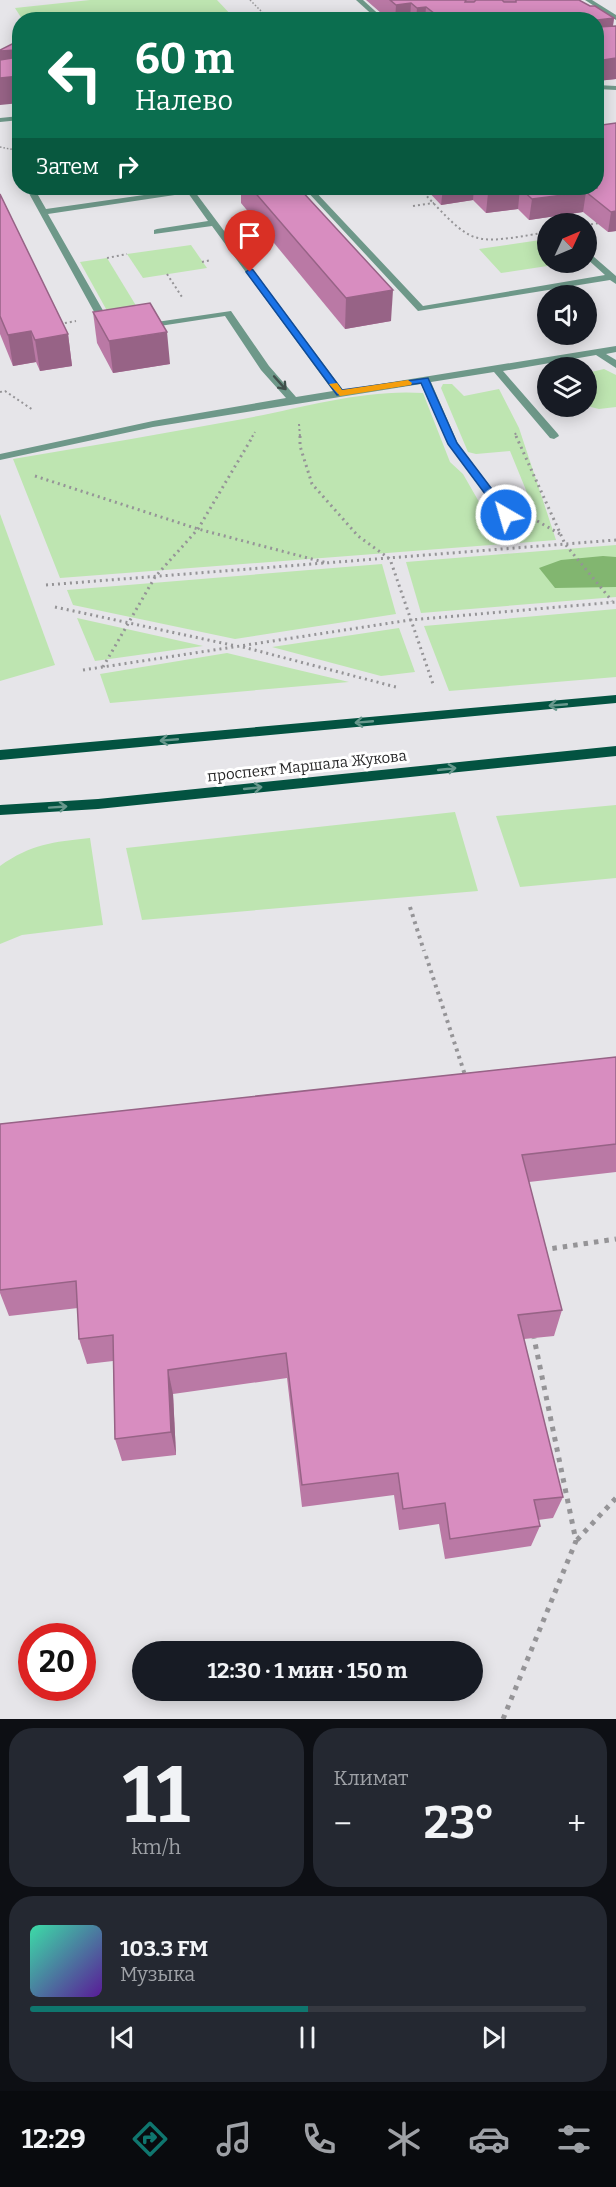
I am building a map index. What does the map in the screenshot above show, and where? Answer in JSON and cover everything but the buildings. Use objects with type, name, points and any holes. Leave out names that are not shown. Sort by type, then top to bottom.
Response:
[{"type":"main road","points":[[0,755],[616,699]]},
{"type":"main road","name":"проспект Маршала Жукова","points":[[0,810],[121,802],[616,751]]},
{"type":"lane","points":[[359,0],[373,12]]},
{"type":"lane","points":[[588,0],[616,19]]},
{"type":"lane","points":[[606,21],[616,19]]},
{"type":"lane","points":[[34,195],[110,333],[121,331]]},
{"type":"lane","points":[[43,212],[162,195]]},
{"type":"lane","points":[[193,195],[340,393]]},
{"type":"lane","points":[[315,195],[421,309],[614,279]]},
{"type":"lane","points":[[157,232],[214,223]]},
{"type":"lane","points":[[597,263],[614,279]]},
{"type":"lane","points":[[131,329],[228,313],[265,368],[293,400]]},
{"type":"lane","points":[[0,457],[46,445],[281,402],[616,349]]},
{"type":"lane","points":[[597,352],[616,365]]},
{"type":"lane","points":[[496,369],[550,431]]},
{"type":"lane","points":[[425,380],[453,444],[506,515]]},
{"type":"path","points":[[250,0],[262,12]]},
{"type":"path","points":[[426,195],[464,234],[476,239],[492,240],[537,234]]},
{"type":"path","points":[[413,206],[434,203]]},
{"type":"path","points":[[597,223],[606,222]]},
{"type":"path","points":[[107,258],[128,254]]},
{"type":"path","points":[[0,392],[5,391],[33,410]]},
{"type":"path","points":[[293,400],[299,413],[300,446],[312,484],[358,536],[390,559],[433,684]]},
{"type":"path","points":[[102,667],[155,577],[198,529],[257,428],[281,402]]},
{"type":"path","points":[[550,431],[514,431],[565,544],[614,602]]},
{"type":"path","points":[[33,476],[198,529],[330,563]]},
{"type":"path","points":[[46,585],[616,540]]},
{"type":"path","points":[[82,670],[410,620],[614,602]]},
{"type":"path","points":[[55,607],[239,646],[396,687]]},
{"type":"path","points":[[410,908],[467,1082],[456,1083]]},
{"type":"path","points":[[532,1251],[616,1239]]},
{"type":"path","points":[[534,1338],[576,1541]]},
{"type":"path","points":[[503,1719],[576,1541],[616,1498]]},
{"type":"green space","points":[[90,0],[217,0],[228,12],[18,12],[15,8]]},
{"type":"green space","points":[[537,240],[537,268],[501,273],[479,249]]},
{"type":"green space","points":[[191,245],[207,268],[143,278],[127,254]]},
{"type":"green space","points":[[107,258],[146,322],[116,327],[80,262]]},
{"type":"green space","points":[[604,369],[616,375],[616,407],[597,408],[597,371]]},
{"type":"green space","points":[[443,384],[452,384],[464,396],[499,389],[519,428],[556,540],[60,578],[13,459],[243,419],[333,400],[378,394],[423,393],[450,462],[463,474],[490,521],[537,517],[510,451],[476,454],[468,452],[441,388]]},
{"type":"green space","points":[[0,514],[55,665],[0,681]]},
{"type":"green space","points":[[616,545],[616,597],[421,613],[406,562]]},
{"type":"green space","points":[[616,557],[616,587],[555,588],[539,568],[561,560]]},
{"type":"green space","points":[[382,564],[396,614],[235,639],[73,605],[67,590]]},
{"type":"green space","points":[[616,609],[616,677],[449,691],[424,626]]},
{"type":"green space","points":[[77,618],[203,646],[95,661]]},
{"type":"green space","points":[[399,628],[415,672],[381,676],[272,647]]},
{"type":"green space","points":[[227,653],[349,682],[110,703],[100,674]]},
{"type":"green space","points":[[616,805],[616,878],[520,887],[496,816]]},
{"type":"green space","points":[[455,812],[478,891],[142,920],[126,848]]},
{"type":"green space","points":[[90,838],[103,925],[22,935],[0,944],[0,866],[22,853],[43,845]]},
{"type":"slow traffic","points":[[334,384],[340,393],[408,383]]},
{"type":"route","points":[[250,272],[340,393],[425,380],[453,444],[506,515]]}]
